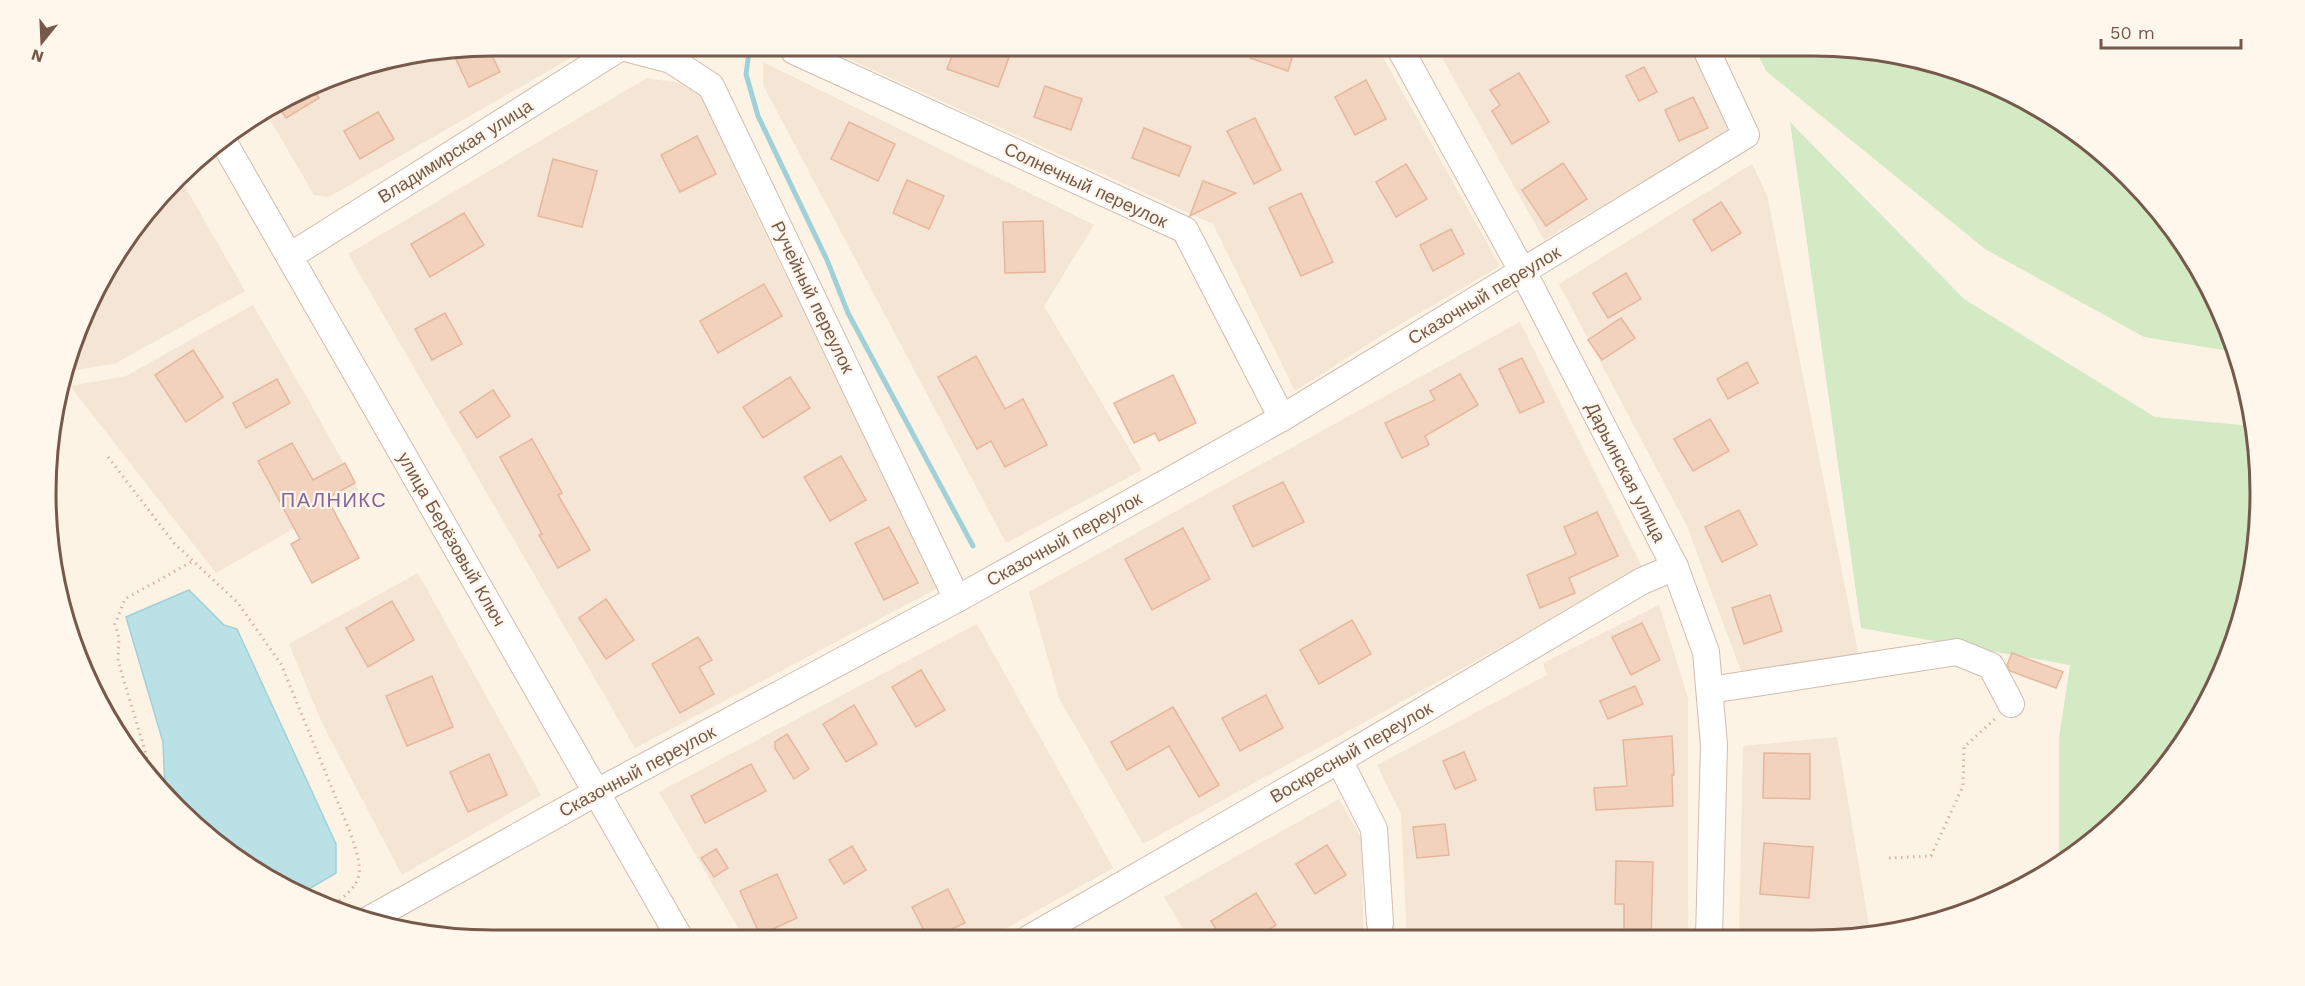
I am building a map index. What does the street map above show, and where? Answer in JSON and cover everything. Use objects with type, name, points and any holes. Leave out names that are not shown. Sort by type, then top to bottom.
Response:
[{"type":"street","name":"Владимирская улица","points":[[290,256],[604,56]]},
{"type":"street","name":"Ручейный переулок","points":[[656,56],[671,60],[711,86],[957,599]]},
{"type":"street","name":"Солнечный переулок","points":[[805,56],[1185,230],[1282,418]]},
{"type":"street","name":"Дарьинская улица","points":[[1404,56],[1523,272],[1675,567],[1706,652],[1714,745],[1709,930]]},
{"type":"street","name":"Сказочный переулок","points":[[377,915],[597,792],[957,599],[1282,418],[1746,135],[1709,56]]},
{"type":"street","name":"улица Берёзовый Ключ","points":[[226,147],[675,930]]},
{"type":"street","name":"Воскресный переулок","points":[[1044,930],[1339,760],[1642,581],[1675,567]]},
{"type":"street","points":[[1710,690],[1957,652],[1991,666],[2011,704]]},
{"type":"street","points":[[1339,760],[1374,829],[1380,923]]},
{"type":"path","points":[[108,457],[174,543],[238,603],[281,664],[360,861],[358,882],[350,894],[338,902]]},
{"type":"path","points":[[146,759],[118,661],[119,639],[115,624],[125,599],[193,561]]},
{"type":"path","points":[[1888,858],[1930,856],[1963,786],[1964,747],[2011,704]]},
{"type":"shaded area","points":[[464,56],[574,56],[329,197],[314,195],[269,117],[274,114],[352,79],[408,64]]},
{"type":"shaded area","points":[[842,56],[1382,56],[1500,266],[1389,331],[1295,391],[1213,224]]},
{"type":"shaded area","points":[[1441,56],[1695,56],[1729,130],[1544,240]]},
{"type":"shaded area","points":[[763,62],[1094,225],[1044,306],[1142,470],[1006,543],[763,85]]},
{"type":"shaded area","points":[[647,78],[698,86],[747,196],[938,588],[635,748],[348,254]]},
{"type":"shaded area","points":[[1752,164],[1767,195],[1858,653],[1742,674],[1687,526],[1559,284]]},
{"type":"shaded area","points":[[184,184],[245,291],[116,363],[73,371],[89,326],[114,274],[146,227]]},
{"type":"shaded area","points":[[253,305],[359,491],[216,573],[70,386],[126,376]]},
{"type":"shaded area","points":[[1520,322],[1643,569],[1143,844],[1059,698],[1029,592]]},
{"type":"shaded area","points":[[418,573],[541,795],[402,875],[322,723],[289,644]]},
{"type":"shaded area","points":[[1659,605],[1688,698],[1688,930],[1407,930],[1401,814],[1377,765],[1547,675],[1543,663]]},
{"type":"shaded area","points":[[977,624],[1113,868],[1003,930],[739,930],[659,792]]},
{"type":"shaded area","points":[[1837,737],[1869,927],[1841,930],[1739,930],[1743,746]]},
{"type":"shaded area","points":[[1339,799],[1361,838],[1364,930],[1184,930],[1164,897]]},
{"type":"green space","points":[[1758,56],[1841,56],[1869,59],[1925,70],[1953,79],[2031,114],[2055,129],[2100,164],[2141,205],[2176,250],[2191,274],[2225,350],[2144,337],[1985,249],[1766,71]]},
{"type":"green space","points":[[1790,122],[1964,299],[2155,417],[2244,425],[2246,436],[2250,493],[2246,550],[2235,606],[2204,687],[2176,736],[2141,781],[2100,822],[2059,854],[2059,738],[2070,665],[1861,628]]},
{"type":"water","points":[[189,590],[224,625],[237,629],[336,844],[336,873],[309,889],[274,872],[250,857],[205,822],[165,782],[163,742],[126,617]]},
{"type":"building","points":[[492,56],[500,72],[469,87],[455,57]]},
{"type":"building","points":[[952,56],[1010,56],[998,87],[947,69]]},
{"type":"building","points":[[1251,56],[1293,56],[1288,71],[1250,58]]},
{"type":"building","points":[[1644,67],[1657,92],[1639,101],[1626,76]]},
{"type":"building","points":[[1519,73],[1549,122],[1512,144],[1492,111],[1500,105],[1490,90]]},
{"type":"building","points":[[1366,80],[1386,119],[1355,135],[1335,97]]},
{"type":"building","points":[[1045,86],[1082,99],[1071,130],[1034,117]]},
{"type":"building","points":[[316,93],[319,98],[286,118],[281,110]]},
{"type":"building","points":[[1693,97],[1708,128],[1679,141],[1665,110]]},
{"type":"building","points":[[378,112],[394,139],[360,159],[344,131]]},
{"type":"building","points":[[1255,118],[1281,170],[1254,184],[1227,131]]},
{"type":"building","points":[[849,122],[895,144],[878,181],[831,159]]},
{"type":"building","points":[[1144,128],[1191,147],[1179,176],[1132,158]]},
{"type":"building","points":[[697,136],[716,174],[680,192],[661,155]]},
{"type":"building","points":[[553,159],[597,171],[582,227],[538,216]]},
{"type":"building","points":[[1563,163],[1587,199],[1546,226],[1522,190]]},
{"type":"building","points":[[1406,164],[1427,199],[1396,217],[1376,182]]},
{"type":"building","points":[[907,180],[944,196],[929,229],[893,213]]},
{"type":"building","points":[[1203,181],[1236,193],[1190,216]]},
{"type":"building","points":[[1301,193],[1333,262],[1301,276],[1269,208]]},
{"type":"building","points":[[1721,202],[1741,233],[1712,251],[1693,220]]},
{"type":"building","points":[[464,213],[484,245],[430,277],[411,244]]},
{"type":"building","points":[[1043,221],[1045,272],[1005,273],[1003,222]]},
{"type":"building","points":[[1451,229],[1464,254],[1433,271],[1420,245]]},
{"type":"building","points":[[1626,273],[1641,299],[1608,318],[1593,293]]},
{"type":"building","points":[[764,284],[782,316],[718,353],[700,321]]},
{"type":"building","points":[[445,313],[462,344],[432,360],[415,329]]},
{"type":"building","points":[[1621,318],[1635,338],[1602,360],[1588,340]]},
{"type":"building","points":[[193,350],[223,397],[186,422],[155,375]]},
{"type":"building","points":[[976,356],[1005,409],[1023,399],[1047,445],[1005,467],[991,441],[977,449],[938,377]]},
{"type":"building","points":[[1522,358],[1544,402],[1520,413],[1499,369]]},
{"type":"building","points":[[1747,362],[1758,383],[1728,399],[1717,379]]},
{"type":"building","points":[[1460,374],[1478,405],[1425,436],[1429,445],[1402,458],[1385,423],[1435,400],[1430,391]]},
{"type":"building","points":[[1173,375],[1196,423],[1159,441],[1155,433],[1134,443],[1114,403]]},
{"type":"building","points":[[790,377],[810,408],[763,438],[743,407]]},
{"type":"building","points":[[277,379],[290,403],[246,428],[233,403]]},
{"type":"building","points":[[493,390],[510,416],[477,438],[460,412]]},
{"type":"building","points":[[1710,419],[1729,451],[1693,471],[1674,439]]},
{"type":"building","points":[[532,439],[562,493],[558,495],[590,550],[558,568],[500,457]]},
{"type":"building","points":[[292,443],[313,480],[345,463],[355,483],[327,498],[359,558],[312,583],[291,544],[300,539],[258,461]]},
{"type":"building","points":[[841,456],[866,500],[830,521],[804,477]]},
{"type":"building","points":[[1283,482],[1304,522],[1253,547],[1233,506]]},
{"type":"building","points":[[1739,510],[1757,545],[1722,562],[1705,527]]},
{"type":"building","points":[[1597,512],[1618,556],[1569,578],[1575,593],[1540,608],[1527,575],[1576,554],[1564,527]]},
{"type":"building","points":[[889,527],[918,583],[884,600],[855,543]]},
{"type":"building","points":[[1183,528],[1210,579],[1152,610],[1125,559]]},
{"type":"building","points":[[1770,595],[1782,631],[1744,644],[1732,608]]},
{"type":"building","points":[[606,599],[634,640],[606,659],[579,618]]},
{"type":"building","points":[[392,601],[414,640],[368,667],[346,628]]},
{"type":"building","points":[[1352,620],[1371,654],[1319,684],[1300,650]]},
{"type":"building","points":[[1642,623],[1660,660],[1631,675],[1612,637]]},
{"type":"building","points":[[698,637],[712,660],[699,667],[714,694],[680,713],[652,664]]},
{"type":"building","points":[[2012,653],[2063,672],[2056,688],[2010,671],[2007,665]]},
{"type":"building","points":[[921,670],[945,710],[916,727],[892,687]]},
{"type":"building","points":[[432,676],[453,727],[407,746],[386,696]]},
{"type":"building","points":[[1635,686],[1643,704],[1608,719],[1600,701]]},
{"type":"building","points":[[1266,695],[1283,728],[1240,751],[1222,718]]},
{"type":"building","points":[[854,705],[877,744],[846,762],[823,724]]},
{"type":"building","points":[[1173,707],[1219,785],[1199,797],[1169,746],[1127,770],[1111,742]]},
{"type":"building","points":[[787,734],[809,769],[794,779],[775,748],[775,742]]},
{"type":"building","points":[[1672,736],[1673,806],[1596,810],[1594,788],[1627,786],[1623,740]]},
{"type":"building","points":[[1464,752],[1476,780],[1455,789],[1443,761]]},
{"type":"building","points":[[1764,753],[1810,754],[1810,799],[1763,798]]},
{"type":"building","points":[[489,754],[507,795],[468,812],[450,772]]},
{"type":"building","points":[[751,764],[766,791],[705,823],[691,796]]},
{"type":"building","points":[[1445,824],[1449,855],[1417,858],[1413,827]]},
{"type":"building","points":[[1764,843],[1813,847],[1809,898],[1760,894]]},
{"type":"building","points":[[1327,845],[1346,875],[1315,894],[1296,864]]},
{"type":"building","points":[[852,846],[866,870],[844,884],[829,860]]},
{"type":"building","points":[[716,849],[728,868],[714,877],[701,858]]},
{"type":"building","points":[[1616,861],[1653,862],[1651,930],[1624,930],[1624,904],[1615,904]]},
{"type":"building","points":[[777,874],[797,918],[771,930],[758,930],[740,891]]},
{"type":"building","points":[[948,889],[965,923],[950,930],[924,930],[912,907]]},
{"type":"building","points":[[1256,893],[1276,925],[1268,930],[1216,930],[1211,921]]},
{"type":"waterway","points":[[748,56],[746,74],[758,116],[827,260],[848,313],[973,546]]},
{"type":"district","name":"ПАЛНИКС","points":[[334,500]]}]
